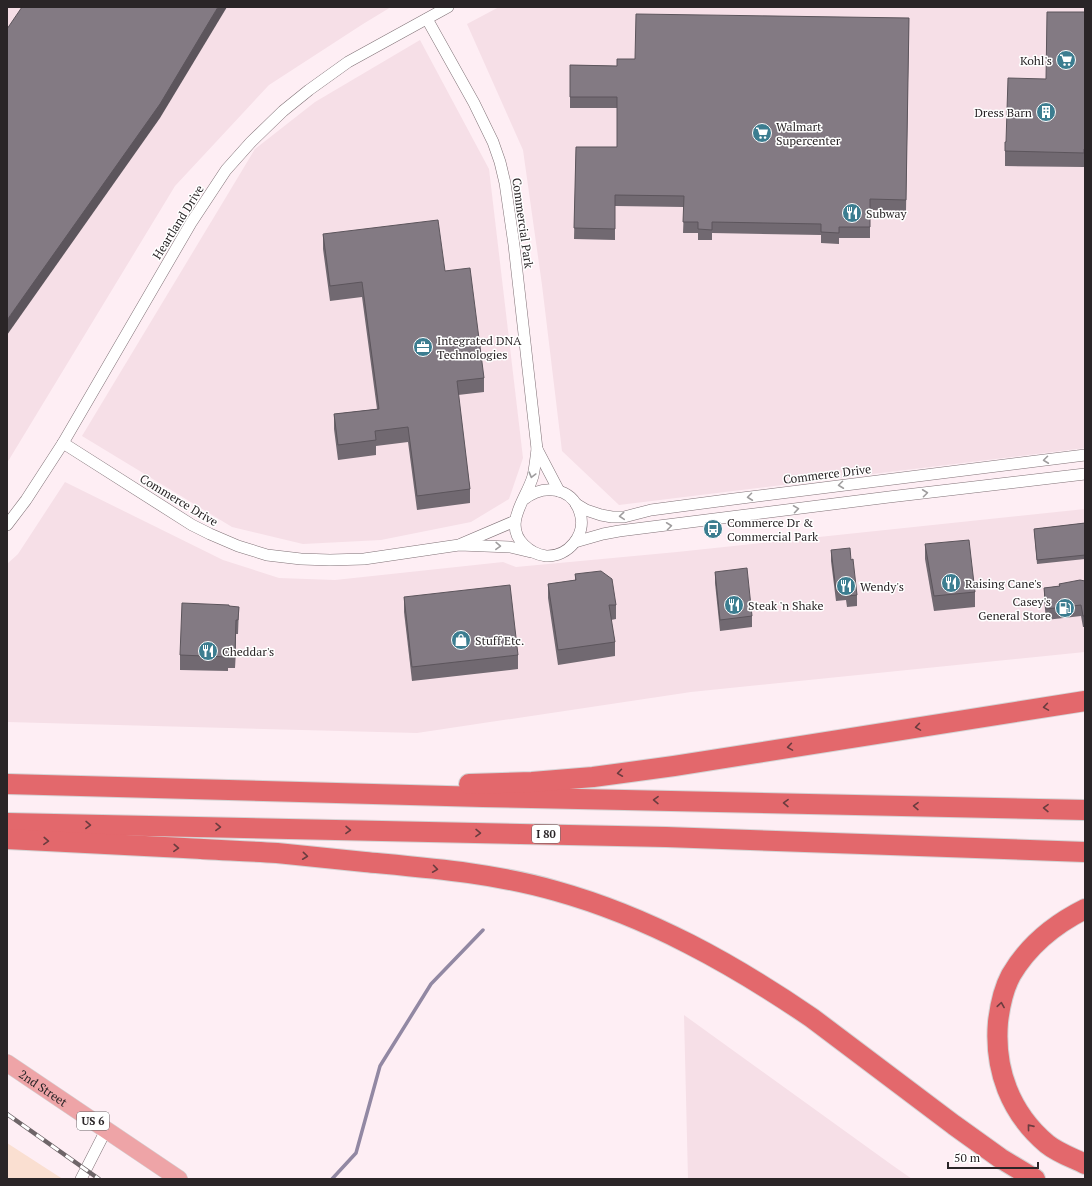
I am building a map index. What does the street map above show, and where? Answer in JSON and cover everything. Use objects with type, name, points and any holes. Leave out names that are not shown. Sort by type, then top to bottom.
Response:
[{"type":"highway","points":[[291,792],[349,788],[532,782],[593,777],[674,766],[1085,701]]},
{"type":"highway","points":[[7,784],[291,792],[1080,809]]},
{"type":"highway","name":"I 80","points":[[7,823],[674,837],[1085,852]]},
{"type":"highway","points":[[7,839],[275,853],[430,868],[481,875],[556,890],[606,906],[654,926],[705,951],[780,996],[812,1018],[1000,1158],[1035,1179]]},
{"type":"highway","points":[[1085,910],[1051,930],[1035,943],[1022,958],[1011,976],[1002,996],[997,1035],[998,1054],[1002,1074],[1008,1092],[1021,1114],[1032,1129],[1048,1145],[1085,1164]]},
{"type":"main road","name":"2nd Street","points":[[7,1063],[179,1179]]},
{"type":"street","name":"Heartland Drive","points":[[7,525],[26,500],[63,443],[191,223],[226,170],[283,110],[348,62],[448,7]]},
{"type":"street","name":"Commercial Park","points":[[427,19],[474,102],[493,142],[500,162],[505,183],[514,246],[537,448]]},
{"type":"street","name":"Commerce Drive","points":[[63,443],[192,525],[238,546],[267,555],[301,559],[364,559],[459,545]]},
{"type":"street","points":[[537,448],[559,491]]},
{"type":"street","points":[[524,500],[533,475],[537,448]]},
{"type":"street","name":"Commerce Drive","points":[[576,504],[586,510],[601,515],[624,517],[651,510],[1085,455]]},
{"type":"street","points":[[575,542],[619,531],[1085,474]]},
{"type":"street","points":[[459,545],[510,547],[539,555],[552,556],[560,554],[567,550],[575,542],[580,533],[582,523],[576,504],[568,496],[559,491],[549,489],[540,490],[531,494],[524,500],[517,510],[515,521],[516,532],[521,542],[529,550],[539,555]]},
{"type":"street","points":[[459,545],[515,521]]},
{"type":"street","points":[[81,1179],[106,1130]]},
{"type":"shaded area","points":[[7,7],[391,7],[269,85],[175,186],[7,463]]},
{"type":"shaded area","points":[[499,7],[1085,7],[1085,448],[619,505],[562,451],[542,285],[523,150],[467,24]]},
{"type":"shaded area","points":[[420,40],[489,169],[523,458],[509,499],[471,522],[381,540],[303,544],[232,527],[82,436],[255,149],[315,102]]},
{"type":"shaded area","points":[[65,482],[223,560],[279,578],[335,580],[503,562],[516,567],[677,552],[1085,509],[1085,652],[691,692],[417,733],[7,722],[7,564],[18,554]]},
{"type":"shaded area","points":[[684,1015],[892,1165],[912,1179],[688,1179]]},
{"type":"shaded area","points":[[7,1143],[58,1176],[63,1179],[7,1179]]},
{"type":"building","points":[[22,7],[218,7],[160,104],[7,320],[7,29]]},
{"type":"building","points":[[1047,12],[1085,12],[1084,153],[1005,151],[1008,78],[1046,79]]},
{"type":"building","name":"Walmart Supercenter","points":[[636,14],[909,18],[906,200],[870,199],[870,227],[839,227],[839,233],[821,232],[821,224],[712,222],[712,230],[698,229],[698,222],[683,222],[684,196],[615,195],[615,229],[574,228],[576,147],[617,147],[617,97],[570,97],[570,65],[617,66],[617,59],[635,59]]},
{"type":"building","name":"Integrated DNA Technologies","points":[[438,220],[445,271],[470,268],[484,378],[457,381],[470,489],[417,496],[408,427],[375,431],[376,440],[338,445],[334,414],[379,409],[362,282],[330,286],[323,234]]},
{"type":"building","points":[[1085,523],[1085,555],[1037,560],[1034,529]]},
{"type":"building","name":"Raising Cane's","points":[[969,540],[975,592],[934,596],[925,544]]},
{"type":"building","name":"Wendy's","points":[[850,548],[851,560],[853,559],[857,595],[847,596],[846,589],[836,590],[831,550]]},
{"type":"building","name":"Steak 'n Shake","points":[[747,568],[752,616],[720,620],[715,572]]},
{"type":"building","points":[[601,571],[612,579],[616,605],[609,605],[615,642],[558,650],[548,584],[576,580],[575,574]]},
{"type":"building","points":[[1080,580],[1085,581],[1085,616],[1083,616],[1081,605],[1046,609],[1044,588],[1060,586],[1059,584]]},
{"type":"building","name":"Stuff Etc.","points":[[510,585],[518,655],[412,667],[404,597]]},
{"type":"building","name":"Cheddar's","points":[[182,603],[229,605],[239,607],[238,620],[236,620],[235,653],[228,653],[228,657],[180,655]]},
{"type":"waterway","points":[[332,1179],[356,1153],[380,1066],[431,984],[483,930]]},
{"type":"railway","points":[[7,1114],[99,1179]]},
{"type":"place","name":"Kohl's","points":[[1066,60]]},
{"type":"place","name":"Dress Barn","points":[[1046,112]]},
{"type":"place","name":"Walmart Supercenter","points":[[762,133]]},
{"type":"place","name":"Subway","points":[[852,213]]},
{"type":"place","name":"Integrated DNA Technologies","points":[[423,347]]},
{"type":"place","name":"Commerce Dr & Commercial Park","points":[[713,529]]},
{"type":"place","name":"Raising Cane's","points":[[951,583]]},
{"type":"place","name":"Wendy's","points":[[846,586]]},
{"type":"place","name":"Steak 'n Shake","points":[[734,605]]},
{"type":"place","name":"Casey's General Store","points":[[1065,608]]},
{"type":"place","name":"Stuff Etc.","points":[[461,640]]},
{"type":"place","name":"Cheddar's","points":[[208,651]]}]
